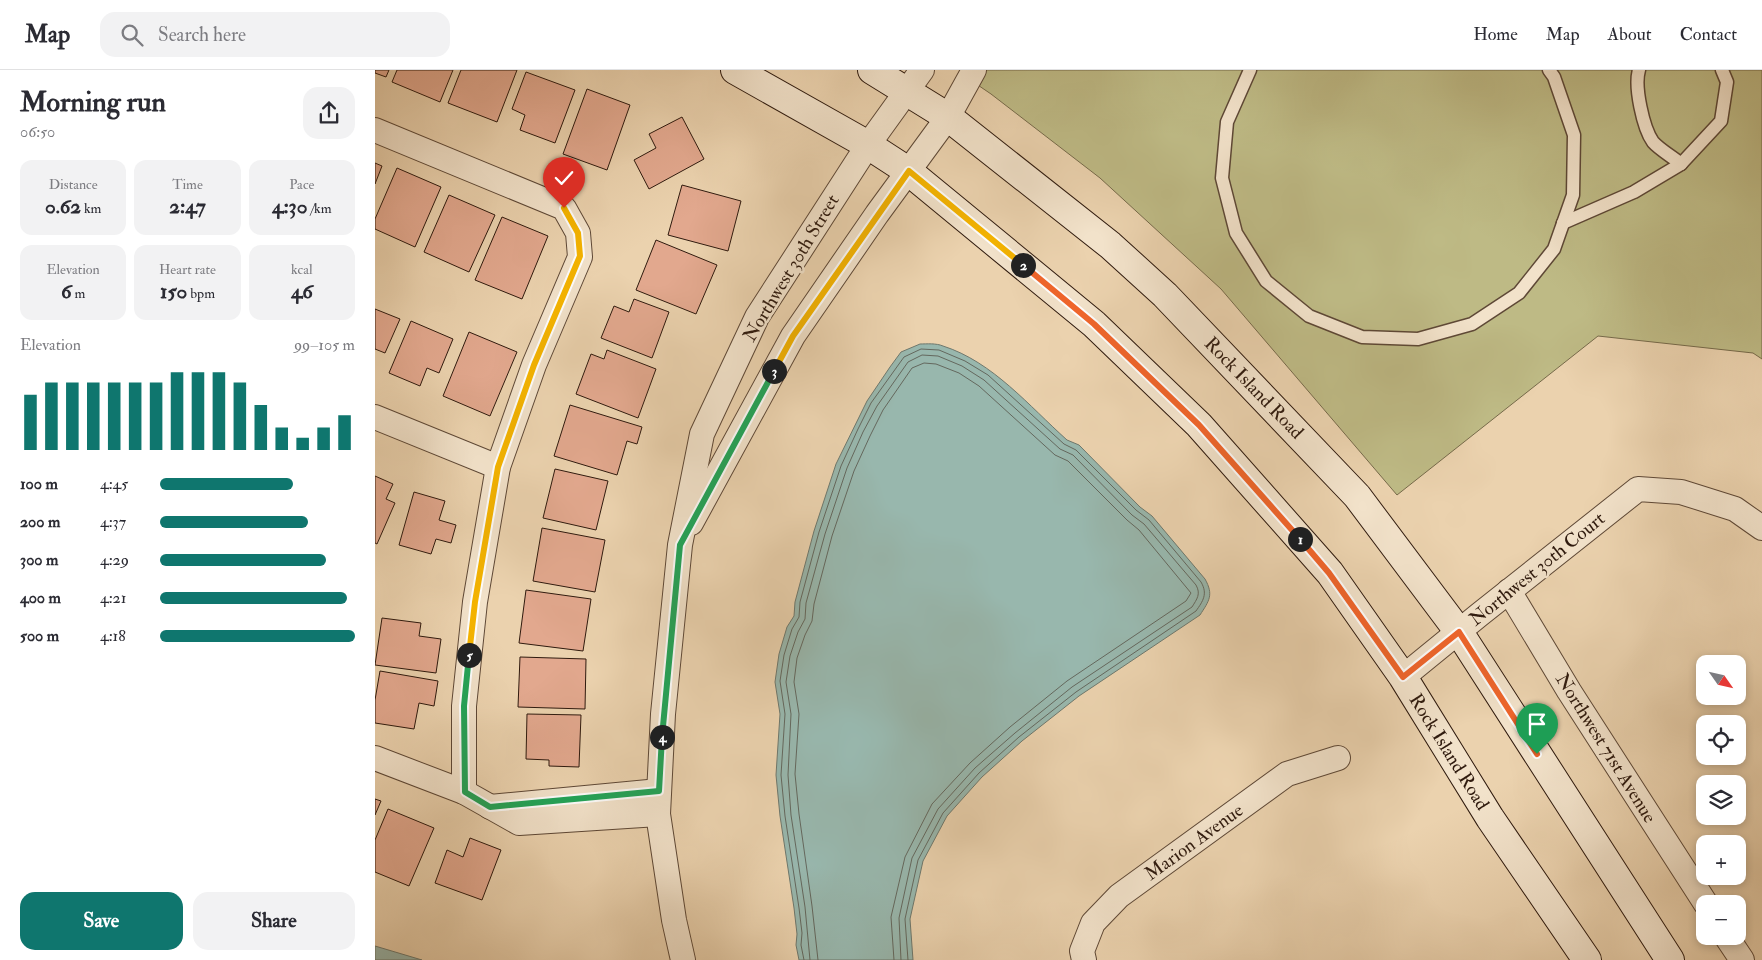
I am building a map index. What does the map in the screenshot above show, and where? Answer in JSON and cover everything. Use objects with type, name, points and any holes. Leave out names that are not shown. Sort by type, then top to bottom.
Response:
[{"type":"main road","name":"Rock Island Road","points":[[735,70],[868,145],[909,171],[1094,324],[1199,425],[1329,573],[1403,677],[1490,818],[1587,960]]},
{"type":"main road","name":"Rock Island Road","points":[[872,70],[915,81],[947,117],[1076,217],[1165,295],[1357,496],[1459,632],[1670,960]]},
{"type":"street","name":"Northwest 30th Street","points":[[680,545],[793,336],[947,117],[974,70]]},
{"type":"street","name":"Northwest 30th Street","points":[[683,960],[674,920],[658,802],[663,714],[680,545],[702,434],[757,318],[868,145],[915,81]]},
{"type":"street","points":[[375,130],[564,208],[578,233],[580,256],[534,365],[498,467],[474,612],[464,706],[465,792]]},
{"type":"street","points":[[375,417],[498,467]]},
{"type":"street","name":"Northwest 30th Court","points":[[1403,677],[1639,489],[1681,492],[1735,509],[1762,528]]},
{"type":"street","name":"Northwest 71st Avenue","points":[[1509,591],[1569,691],[1699,895]]},
{"type":"street","points":[[375,758],[465,792],[490,807],[658,802]]},
{"type":"street","name":"Marion Avenue","points":[[1084,960],[1082,951],[1093,924],[1119,896],[1287,774],[1338,758]]},
{"type":"street","points":[[1733,945],[1742,960]]},
{"type":"lane","points":[[1250,70],[1227,122],[1223,178],[1236,233],[1266,281],[1309,316],[1362,337],[1418,339],[1472,324],[1519,293],[1554,248],[1573,195],[1574,135],[1554,77],[1549,70]]},
{"type":"lane","points":[[1639,70],[1637,79],[1641,111],[1653,142],[1681,164]]},
{"type":"lane","points":[[1563,223],[1634,192],[1681,164],[1721,120],[1727,82],[1722,70]]},
{"type":"shaded area","points":[[960,70],[1762,70],[1762,359],[1753,353],[1598,336],[1397,495],[1221,289],[1100,178],[969,79]]},
{"type":"water","points":[[920,344],[940,345],[961,353],[978,363],[1009,386],[1067,440],[1079,445],[1140,507],[1152,516],[1205,579],[1210,594],[1206,606],[1200,615],[1079,696],[1022,741],[982,777],[947,816],[923,861],[910,919],[913,960],[799,960],[776,775],[780,714],[775,682],[779,654],[787,627],[794,616],[795,602],[814,531],[836,464],[867,401],[890,367],[901,352]]},
{"type":"water","points":[[375,946],[422,960],[375,960]]},
{"type":"building","points":[[375,70],[389,70],[386,77],[375,73]]},
{"type":"building","points":[[397,70],[453,70],[440,102],[392,82]]},
{"type":"building","points":[[461,70],[517,70],[497,122],[448,103]]},
{"type":"building","points":[[526,72],[575,90],[555,143],[520,130],[525,115],[512,109]]},
{"type":"building","points":[[587,89],[630,105],[607,170],[563,154]]},
{"type":"building","points":[[682,117],[704,159],[649,189],[634,160],[656,148],[649,134]]},
{"type":"building","points":[[375,163],[382,166],[375,184]]},
{"type":"building","points":[[397,168],[441,187],[415,247],[375,229],[375,219]]},
{"type":"building","points":[[682,185],[741,201],[728,251],[668,235]]},
{"type":"building","points":[[449,195],[495,215],[469,272],[424,252]]},
{"type":"building","points":[[502,217],[548,236],[522,299],[475,280]]},
{"type":"building","points":[[656,240],[717,265],[696,314],[636,290]]},
{"type":"building","points":[[634,299],[669,312],[652,358],[601,338],[614,306],[629,312]]},
{"type":"building","points":[[375,309],[400,319],[385,353],[375,349]]},
{"type":"building","points":[[411,321],[453,339],[439,373],[427,368],[420,386],[389,373]]},
{"type":"building","points":[[469,332],[517,352],[490,416],[443,396]]},
{"type":"building","points":[[607,350],[656,369],[638,418],[576,394],[591,354],[604,359]]},
{"type":"building","points":[[570,405],[642,427],[637,444],[627,441],[617,475],[554,456]]},
{"type":"building","points":[[555,469],[608,481],[596,530],[543,518]]},
{"type":"building","points":[[375,476],[393,484],[386,499],[395,503],[377,544],[375,543]]},
{"type":"building","points":[[414,492],[445,501],[439,520],[456,525],[451,543],[436,539],[431,554],[399,545]]},
{"type":"building","points":[[542,528],[605,540],[595,592],[533,581]]},
{"type":"building","points":[[526,590],[591,599],[583,651],[519,643]]},
{"type":"building","points":[[382,618],[421,623],[419,636],[441,639],[436,673],[375,665]]},
{"type":"building","points":[[520,657],[586,659],[585,709],[518,707]]},
{"type":"building","points":[[380,671],[438,681],[434,706],[419,703],[414,729],[375,723],[375,700]]},
{"type":"building","points":[[527,714],[581,715],[579,767],[549,766],[549,760],[526,759]]},
{"type":"building","points":[[375,799],[381,801],[375,815]]},
{"type":"building","points":[[388,809],[434,828],[409,886],[375,872],[375,840]]},
{"type":"building","points":[[470,838],[501,850],[482,900],[435,883],[447,850],[463,857]]},
{"type":"route","points":[[564,208],[578,233],[580,256],[534,365],[498,467],[475,602],[464,706],[465,792],[490,807],[659,791],[663,714],[680,545],[793,336],[909,171],[1094,324],[1199,425],[1329,573],[1403,677],[1459,632],[1537,754]]}]
